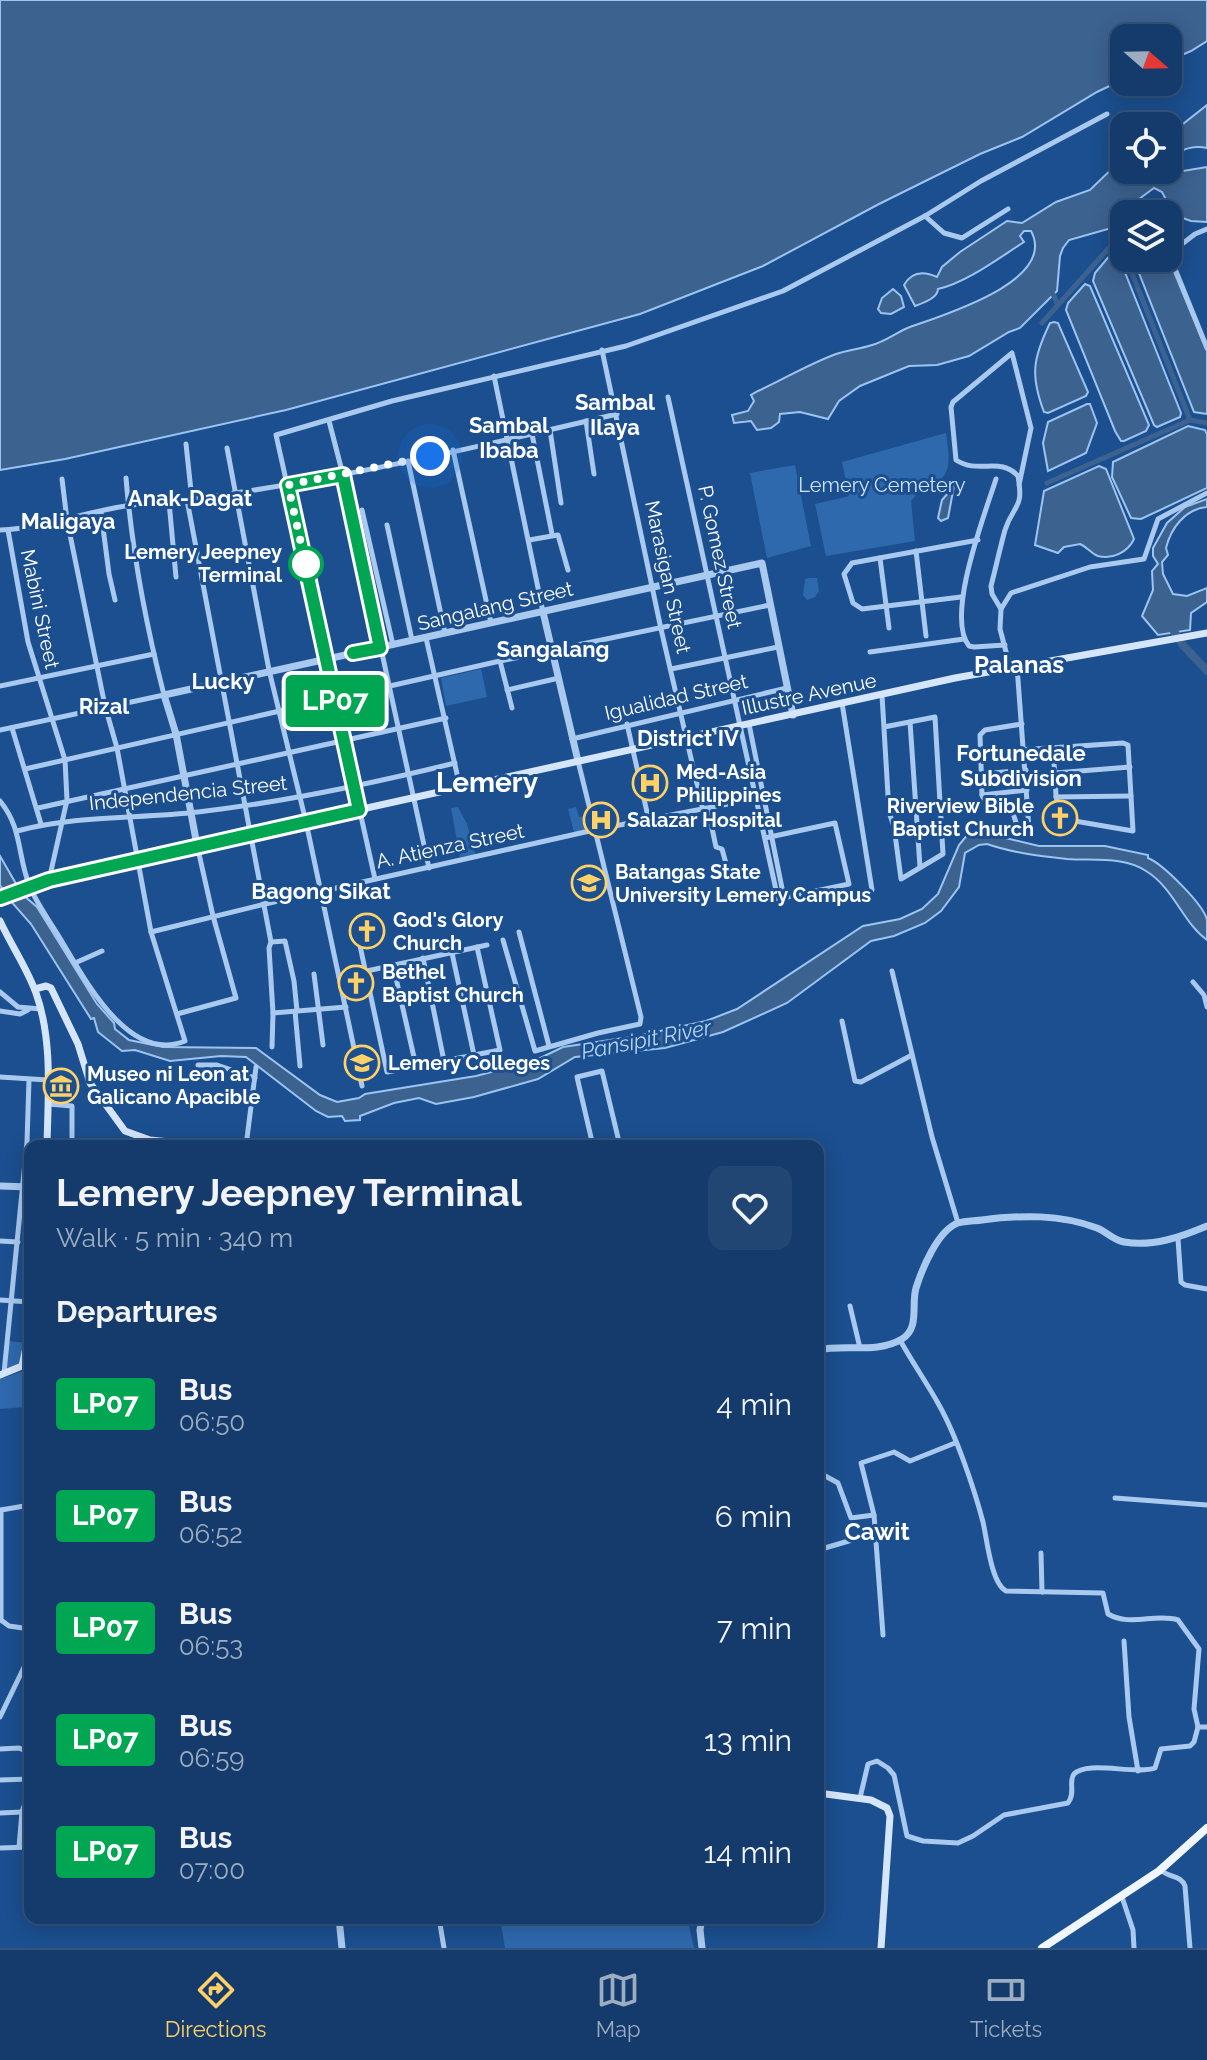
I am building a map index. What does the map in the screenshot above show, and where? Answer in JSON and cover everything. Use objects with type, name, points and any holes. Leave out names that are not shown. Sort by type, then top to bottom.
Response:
[{"type":"main road","name":"Illustre Avenue","points":[[0,898],[49,880],[136,859],[842,702],[1014,666],[1207,633]]},
{"type":"main road","points":[[0,921],[35,989],[41,1009],[46,1033],[47,1140]]},
{"type":"main road","points":[[35,989],[51,988],[78,1044],[90,1083],[125,1131],[150,1140]]},
{"type":"main road","points":[[2,1374],[22,1366],[24,1357]]},
{"type":"main road","points":[[824,1794],[871,1800],[887,1808],[890,1816],[881,1948]]},
{"type":"main road","points":[[1042,1948],[1161,1870],[1207,1828]]},
{"type":"street","points":[[375,879],[276,435],[494,376],[626,346],[783,291],[1107,114]]},
{"type":"street","points":[[925,216],[944,233],[962,238],[1008,209]]},
{"type":"street","points":[[1207,229],[1195,234],[1169,254],[1207,348]]},
{"type":"street","name":"Marasigan Street","points":[[602,350],[687,737],[716,847],[722,849],[730,878]]},
{"type":"street","points":[[1001,609],[991,586],[1005,529],[1019,504],[1018,476],[1004,466],[974,468],[956,460],[951,407],[953,402],[1012,353],[1031,428],[1019,485]]},
{"type":"street","points":[[494,376],[543,612],[641,1017],[640,1024],[535,1051],[503,940]]},
{"type":"street","name":"P. Gomez Street","points":[[668,397],[734,699],[745,725],[778,899],[849,884],[835,823],[768,837]]},
{"type":"street","points":[[0,530],[67,520],[129,506],[190,500],[343,475],[617,414]]},
{"type":"street","points":[[328,420],[343,475],[429,868]]},
{"type":"street","points":[[586,421],[594,474]]},
{"type":"street","points":[[550,430],[561,503]]},
{"type":"street","points":[[532,434],[552,534]]},
{"type":"street","points":[[186,444],[190,500],[271,942],[272,1047]]},
{"type":"street","points":[[227,448],[269,670],[306,822],[362,1086]]},
{"type":"street","points":[[453,450],[491,623]]},
{"type":"street","points":[[408,461],[446,634]]},
{"type":"street","points":[[126,478],[154,654],[176,734],[213,916],[236,998],[177,1014]]},
{"type":"street","points":[[0,801],[9,812],[17,831],[28,888],[105,1009],[136,1036],[162,1045],[185,1041],[151,932],[117,748],[105,706],[67,520],[62,479]]},
{"type":"street","points":[[996,479],[961,597],[964,639],[969,646],[1005,645]]},
{"type":"street","points":[[1022,724],[985,730],[980,735],[978,753],[982,795],[986,804],[1012,810],[1016,826],[1027,830],[1030,827],[1022,724],[1014,666],[1000,629],[1001,609],[1011,593],[1041,581],[1090,567],[1144,559],[1158,519],[1207,493]]},
{"type":"street","points":[[169,502],[176,577]]},
{"type":"street","points":[[362,510],[393,645]]},
{"type":"street","points":[[101,512],[115,600]]},
{"type":"street","points":[[387,525],[412,641]]},
{"type":"street","name":"Mabini Street","points":[[8,530],[28,642],[65,760],[67,800],[49,880]]},
{"type":"street","points":[[528,540],[552,534],[561,538],[568,570]]},
{"type":"street","points":[[961,597],[886,607],[858,607],[853,603],[844,574],[852,563],[978,540]]},
{"type":"street","points":[[916,551],[926,636]]},
{"type":"street","points":[[880,558],[889,628]]},
{"type":"street","name":"Sangalang Street","points":[[0,730],[762,563],[770,605]]},
{"type":"street","points":[[25,769],[500,661],[770,605],[793,715]]},
{"type":"street","points":[[426,638],[460,787]]},
{"type":"street","points":[[870,652],[964,639]]},
{"type":"street","points":[[671,669],[778,647]]},
{"type":"street","points":[[0,686],[154,654]]},
{"type":"street","points":[[500,661],[512,708]]},
{"type":"street","points":[[507,690],[559,678]]},
{"type":"street","name":"Igualidad Street","points":[[572,739],[787,688]]},
{"type":"street","points":[[882,695],[889,812],[901,879],[943,854],[935,717],[884,727]]},
{"type":"street","points":[[842,702],[872,890]]},
{"type":"street","points":[[38,808],[446,718]]},
{"type":"street","points":[[910,722],[920,867]]},
{"type":"street","points":[[627,724],[649,821]]},
{"type":"street","points":[[12,728],[41,824]]},
{"type":"street","points":[[978,753],[1052,746],[1128,745],[1133,831],[1063,819],[1056,797],[1052,746]]},
{"type":"street","name":"Independencia Street","points":[[17,831],[41,824],[245,807],[300,798],[455,763]]},
{"type":"street","points":[[1055,773],[1130,767]]},
{"type":"street","points":[[981,774],[1026,770]]},
{"type":"street","points":[[982,795],[1027,790]]},
{"type":"street","points":[[1056,797],[1131,796]]},
{"type":"street","name":"A. Atienza Street","points":[[151,932],[594,830],[760,798]]},
{"type":"street","points":[[356,927],[387,1072],[500,1050],[477,947]]},
{"type":"street","points":[[519,932],[549,1046]]},
{"type":"street","points":[[271,942],[285,941],[294,981],[300,1066]]},
{"type":"street","points":[[339,977],[487,945]]},
{"type":"street","points":[[75,963],[102,951]]},
{"type":"street","points":[[452,953],[474,1055]]},
{"type":"street","points":[[423,958],[444,1061]]},
{"type":"street","points":[[393,965],[416,1066]]},
{"type":"street","points":[[892,971],[958,1223]]},
{"type":"street","points":[[314,974],[323,1045]]},
{"type":"street","points":[[1193,982],[1204,995],[1207,1007]]},
{"type":"street","points":[[0,992],[11,1004],[29,1010]]},
{"type":"street","points":[[273,1013],[346,1007]]},
{"type":"street","points":[[0,1011],[20,1014],[41,1009]]},
{"type":"street","points":[[842,1021],[855,1081],[861,1082],[912,1055]]},
{"type":"street","points":[[198,1065],[217,1065],[255,1078]]},
{"type":"street","points":[[247,1140],[256,1067]]},
{"type":"street","points":[[592,1140],[577,1077],[602,1071],[619,1140]]},
{"type":"street","points":[[0,1077],[48,1080]]},
{"type":"street","points":[[27,1140],[29,1080]]},
{"type":"street","points":[[48,1104],[72,1106],[72,1140]]},
{"type":"street","points":[[0,1186],[24,1187]]},
{"type":"street","points":[[2,1374],[24,1201]]},
{"type":"street","points":[[824,1349],[860,1348],[900,1340],[910,1333],[916,1289],[939,1236],[958,1223],[1021,1215],[1050,1217],[1100,1229],[1113,1239],[1125,1242],[1178,1239],[1207,1226]]},
{"type":"street","points":[[1178,1239],[1181,1282],[1207,1289]]},
{"type":"street","points":[[0,1241],[18,1242]]},
{"type":"street","points":[[0,1300],[24,1301]]},
{"type":"street","points":[[850,1306],[860,1348]]},
{"type":"street","points":[[860,1799],[868,1764],[877,1761],[894,1775],[907,1836],[923,1841],[958,1843],[1004,1815],[1068,1803],[1073,1795],[1072,1779],[1076,1772],[1089,1768],[1138,1771],[1155,1768],[1161,1749],[1190,1746],[1198,1727],[1194,1709],[1199,1649],[1178,1620],[1124,1620],[1108,1614],[1103,1593],[1000,1589],[982,1519],[955,1443],[940,1406],[900,1340]]},
{"type":"street","points":[[883,1635],[874,1515],[862,1468],[863,1460],[894,1452],[910,1461],[955,1443]]},
{"type":"street","points":[[824,1475],[838,1483],[851,1518],[874,1515]]},
{"type":"street","points":[[1115,1498],[1207,1505]]},
{"type":"street","points":[[24,1506],[0,1510],[1,1620],[9,1626],[24,1628]]},
{"type":"street","points":[[824,1548],[876,1533]]},
{"type":"street","points":[[1041,1553],[1042,1592]]},
{"type":"street","points":[[1124,1641],[1129,1717],[1138,1771]]},
{"type":"street","points":[[0,1717],[24,1669]]},
{"type":"street","points":[[1198,1727],[1207,1727]]},
{"type":"street","points":[[0,1749],[24,1750]]},
{"type":"street","points":[[0,1780],[24,1779]]},
{"type":"street","points":[[19,1847],[24,1806]]},
{"type":"street","points":[[0,1813],[22,1812]]},
{"type":"street","points":[[0,1848],[24,1847]]},
{"type":"street","points":[[1161,1870],[1181,1879],[1185,1886],[1190,1948]]},
{"type":"street","points":[[1122,1897],[1133,1930],[1134,1948]]},
{"type":"street","points":[[340,1924],[342,1948]]},
{"type":"street","points":[[440,1924],[444,1948]]},
{"type":"street","points":[[701,1924],[702,1948]]},
{"type":"green space","name":"Lemery Cemetery","points":[[946,433],[949,458],[946,473],[935,482],[926,484],[911,501],[915,541],[826,556],[815,504],[849,496],[842,462]]},
{"type":"green space","name":"Lemery Cemetery","points":[[795,465],[811,546],[767,558],[750,473]]},
{"type":"green space","points":[[817,578],[819,591],[807,600],[803,595],[805,579]]},
{"type":"green space","points":[[481,669],[487,697],[446,706],[441,678]]},
{"type":"green space","points":[[458,807],[467,824],[475,854],[460,857],[451,808]]},
{"type":"green space","points":[[576,807],[579,817],[589,815],[591,829],[574,832],[568,809]]},
{"type":"green space","points":[[9,1341],[24,1343],[20,1364],[7,1369]]},
{"type":"green space","points":[[24,1371],[24,1407],[0,1409],[0,1379]]},
{"type":"green space","points":[[501,1924],[688,1924],[694,1948],[505,1948]]},
{"type":"water","points":[[0,0],[1207,0],[1207,41],[1191,51],[1182,55],[1182,24],[1110,24],[1110,86],[1022,137],[980,154],[879,204],[763,266],[640,314],[286,410],[65,459],[0,470]]},
{"type":"water","points":[[1207,105],[1207,148],[1182,150],[1182,125]]},
{"type":"water","points":[[1207,167],[1207,222],[1182,218],[1182,200],[1166,200],[1162,192],[1154,188],[1138,200],[1110,200],[1110,228],[1069,240],[1060,256],[1057,291],[1020,328],[969,356],[937,365],[909,366],[860,386],[839,401],[828,419],[800,412],[780,414],[779,422],[771,428],[757,430],[751,421],[734,423],[732,415],[748,411],[754,401],[751,395],[758,391],[826,358],[877,343],[970,305],[1013,280],[1028,265],[1035,249],[1031,231],[1024,231],[1020,236],[1024,242],[971,276],[938,289],[933,298],[915,306],[904,285],[919,274],[937,277],[942,267],[960,252],[1007,221],[1022,223],[1056,202],[1090,190],[1110,171],[1110,184],[1182,184],[1182,171]]},
{"type":"water","points":[[1110,255],[1110,272],[1125,272],[1180,417],[1157,427],[1154,425],[1093,281],[1095,273]]},
{"type":"water","points":[[1139,272],[1174,272],[1207,351],[1207,414],[1194,412]]},
{"type":"water","points":[[1085,284],[1090,286],[1149,425],[1146,431],[1124,441],[1115,431],[1066,310],[1068,303]]},
{"type":"water","points":[[893,289],[901,296],[904,307],[891,314],[881,313],[878,309],[882,298]]},
{"type":"water","points":[[1050,323],[1058,323],[1088,392],[1086,396],[1048,413],[1044,412],[1040,399],[1035,367],[1044,335]]},
{"type":"water","points":[[1090,404],[1097,423],[1086,453],[1048,471],[1043,443],[1048,422]]},
{"type":"water","points":[[1188,426],[1205,430],[1207,434],[1207,488],[1141,519],[1131,518],[1112,477],[1113,462]]},
{"type":"water","points":[[1099,466],[1106,469],[1134,539],[1128,548],[1119,554],[1103,557],[1080,544],[1064,547],[1058,553],[1035,545],[1044,491]]},
{"type":"water","points":[[954,486],[948,518],[941,521],[938,518],[942,500]]},
{"type":"water","points":[[1207,499],[1207,507],[1192,511],[1175,527],[1166,548],[1168,555],[1162,562],[1163,574],[1173,594],[1187,596],[1207,588],[1207,602],[1191,613],[1190,630],[1158,635],[1142,616],[1153,590],[1152,571],[1158,564],[1153,548],[1167,523],[1185,507]]},
{"type":"water","name":"Pansipit River","points":[[968,834],[997,836],[1039,846],[1105,846],[1148,855],[1199,905],[1207,920],[1207,940],[1156,878],[1137,866],[1118,861],[1067,859],[979,845],[965,853],[959,887],[941,911],[925,923],[894,936],[871,941],[787,1003],[723,1032],[665,1048],[575,1057],[538,1079],[474,1097],[436,1104],[419,1098],[394,1103],[360,1116],[360,1120],[345,1121],[342,1116],[328,1117],[316,1111],[246,1057],[170,1061],[135,1050],[122,1051],[98,1032],[94,1018],[91,1019],[31,924],[0,885],[0,856],[22,894],[37,907],[97,1004],[114,1023],[115,1029],[129,1040],[163,1047],[256,1048],[320,1095],[337,1102],[365,1094],[476,1076],[534,1061],[563,1047],[637,1036],[706,1021],[737,1009],[863,926],[900,919],[922,909],[938,894],[959,845]]},
{"type":"waterway","points":[[1042,323],[1110,247]]},
{"type":"waterway","points":[[1132,272],[1190,420]]},
{"type":"waterway","points":[[1053,294],[1058,305]]},
{"type":"waterway","points":[[1047,483],[1190,420],[1207,423]]},
{"type":"waterway","points":[[1170,625],[1182,644],[1207,671]]},
{"type":"bus line","name":"LP07","points":[[0,898],[49,880],[359,810],[288,485],[343,475],[380,648],[353,653]]},
{"type":"place","name":"Lemery Jeepney Terminal","points":[[306,564]]},
{"type":"place","name":"Med-Asia Philippines","points":[[650,783]]},
{"type":"place","name":"Riverview Bible Baptist Church","points":[[1060,818]]},
{"type":"place","name":"Salazar Hospital","points":[[601,820]]},
{"type":"place","name":"Batangas State University Lemery Campus","points":[[589,883]]},
{"type":"place","name":"God's Glory Church","points":[[367,931]]},
{"type":"place","name":"Bethel Baptist Church","points":[[356,983]]},
{"type":"place","name":"Lemery Colleges","points":[[362,1063]]},
{"type":"place","name":"Museo ni Leon at Galicano Apacible","points":[[61,1086]]},
{"type":"district","name":"Sambal Ilaya","points":[[615,414]]},
{"type":"district","name":"Sambal Ibaba","points":[[509,438]]},
{"type":"district","name":"Anak-Dagat","points":[[190,498]]},
{"type":"district","name":"Maligaya","points":[[68,521]]},
{"type":"district","name":"Sangalang","points":[[553,649]]},
{"type":"district","name":"Palanas","points":[[1019,665]]},
{"type":"district","name":"Lucky","points":[[223,681]]},
{"type":"district","name":"Rizal","points":[[104,706]]},
{"type":"district","name":"District IV","points":[[688,738]]},
{"type":"district","name":"Fortunedale Subdivision","points":[[1021,766]]},
{"type":"district","name":"Lemery","points":[[487,782]]},
{"type":"district","name":"Bagong Sikat","points":[[321,891]]},
{"type":"district","name":"Cawit","points":[[877,1532]]},
{"type":"route","points":[[306,564],[288,485],[430,456]]}]
